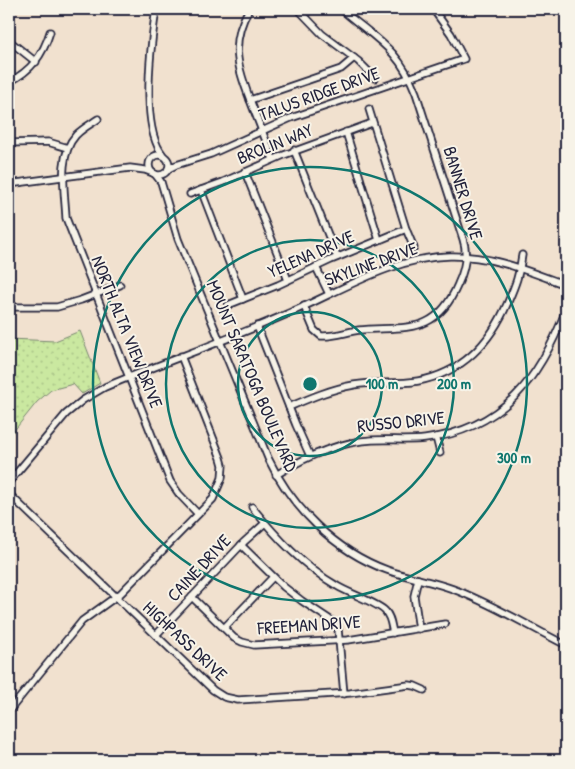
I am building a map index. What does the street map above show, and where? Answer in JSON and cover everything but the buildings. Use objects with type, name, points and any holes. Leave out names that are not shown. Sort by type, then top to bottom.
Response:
[{"type":"street","points":[[9,184],[130,168],[160,175],[168,170],[169,165],[158,148],[154,136],[150,112],[149,74],[156,9]]},
{"type":"street","points":[[249,9],[240,29],[236,50],[239,71],[273,159]]},
{"type":"street","points":[[298,9],[322,34],[354,58],[375,78]]},
{"type":"street","name":"BANNER DRIVE","points":[[304,306],[314,330],[321,336],[357,330],[414,327],[434,318],[450,302],[463,273],[465,256],[463,238],[416,93],[409,77],[400,61],[386,45],[341,9]]},
{"type":"street","name":"TALUS RIDGE DRIVE","points":[[168,170],[211,154],[262,130],[464,58],[451,34],[433,9]]},
{"type":"street","points":[[9,82],[24,74],[36,62],[46,45],[50,32]]},
{"type":"street","points":[[12,43],[36,62]]},
{"type":"street","points":[[250,100],[341,69],[354,58]]},
{"type":"street","points":[[369,109],[406,229],[414,248]]},
{"type":"street","points":[[9,143],[48,142],[68,148],[79,132],[98,119]]},
{"type":"street","name":"BROLIN WAY","points":[[190,194],[294,150],[372,123]]},
{"type":"street","points":[[346,132],[379,240]]},
{"type":"street","points":[[154,136],[149,166],[154,173]]},
{"type":"street","name":"NORTH ALTA VIEW DRIVE","points":[[68,148],[64,177],[66,218],[170,481],[179,494],[198,514]]},
{"type":"street","points":[[294,150],[337,257]]},
{"type":"street","points":[[130,168],[158,154],[165,157]]},
{"type":"street","name":"TALUS RIDGE DRIVE","points":[[165,157],[187,162]]},
{"type":"street","name":"MOUNT SARATOGA BOULEVARD","points":[[165,193],[164,180],[168,170]]},
{"type":"street","points":[[245,172],[288,280]]},
{"type":"street","name":"MOUNT SARATOGA BOULEVARD","points":[[154,173],[161,182],[174,229],[268,458],[276,475],[308,518],[341,546],[378,567],[444,586],[469,596],[566,645]]},
{"type":"street","points":[[201,190],[243,299]]},
{"type":"street","name":"YELENA DRIVE","points":[[228,305],[406,229]]},
{"type":"street","points":[[289,407],[346,386],[427,379],[445,373],[461,364],[477,352],[496,328],[517,281],[522,255]]},
{"type":"street","name":"SKYLINE DRIVE","points":[[9,482],[66,414],[98,391],[257,326],[386,270],[438,256],[465,256],[490,259],[521,268],[566,285]]},
{"type":"street","points":[[316,267],[328,294]]},
{"type":"street","points":[[9,307],[57,307],[96,295],[120,285]]},
{"type":"street","name":"RUSSO DRIVE","points":[[276,475],[310,456],[339,446],[359,441],[380,439],[414,440],[436,437],[478,423],[499,410],[529,382],[543,361],[566,310]]},
{"type":"street","points":[[257,326],[310,456]]},
{"type":"street","points":[[9,711],[82,620],[116,597],[213,499],[218,490],[222,478],[223,465],[181,356]]},
{"type":"street","points":[[436,437],[440,453]]},
{"type":"street","name":"HIGHPASS DRIVE","points":[[9,494],[217,693],[229,699],[344,694],[409,685],[424,690]]},
{"type":"street","points":[[252,507],[291,551],[317,573],[348,592],[383,609],[390,618],[393,633]]},
{"type":"street","name":"CAINE DRIVE","points":[[156,635],[241,545],[265,523]]},
{"type":"street","points":[[241,545],[273,577],[302,601],[334,621],[338,629],[344,694]]},
{"type":"street","points":[[224,628],[273,577]]},
{"type":"street","points":[[418,580],[414,596],[419,629]]},
{"type":"street","name":"FREEMAN DRIVE","points":[[192,597],[238,640],[254,645],[339,640],[446,624]]},
{"type":"green space","points":[[80,331],[100,383],[82,394],[73,384],[51,390],[37,402],[9,437],[9,339],[55,341]]}]
